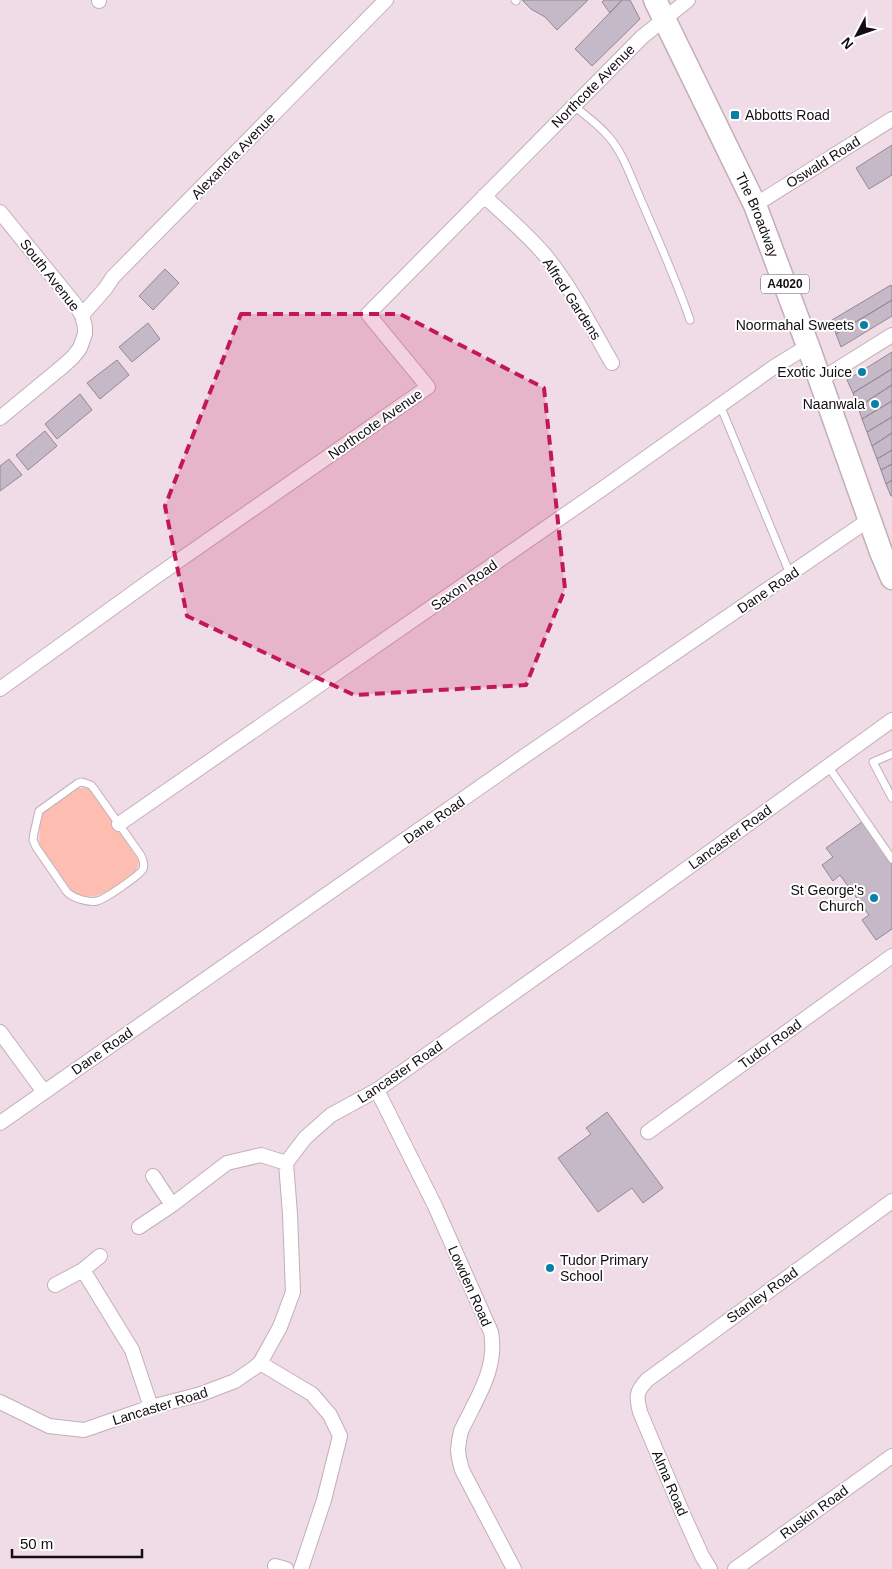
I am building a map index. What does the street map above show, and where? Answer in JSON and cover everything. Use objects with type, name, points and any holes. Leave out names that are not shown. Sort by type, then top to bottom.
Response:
[{"type":"main road","name":"The Broadway","points":[[660,10],[755,205],[870,519],[887,549],[892,578]]},
{"type":"street","name":"Alexandra Avenue","points":[[82,315],[106,289],[113,277],[386,0]]},
{"type":"street","name":"Northcote Avenue","points":[[0,689],[151,580],[428,387],[368,314],[642,36],[660,10],[688,0]]},
{"type":"street","name":"Oswald Road","points":[[755,205],[892,119]]},
{"type":"street","name":"Alfred Gardens","points":[[484,196],[544,254],[557,271],[612,363]]},
{"type":"street","name":"South Avenue","points":[[0,212],[82,315]]},
{"type":"street","points":[[0,418],[73,357],[80,348],[85,334],[86,327],[82,315]]},
{"type":"street","points":[[820,380],[892,335]]},
{"type":"street","name":"Saxon Road","points":[[119,824],[774,367],[808,346]]},
{"type":"street","name":"Dane Road","points":[[0,1123],[505,770],[870,519]]},
{"type":"street","name":"Lancaster Road","points":[[0,1402],[49,1426],[84,1430],[151,1407],[201,1394],[235,1381],[260,1363],[280,1328],[292,1292],[290,1214],[286,1163],[305,1138],[331,1115],[377,1090],[892,720]]},
{"type":"street","name":"Tudor Road","points":[[648,1132],[892,956]]},
{"type":"street","points":[[0,1032],[44,1092]]},
{"type":"street","name":"Lowden Road","points":[[377,1090],[435,1206],[491,1332],[493,1350],[489,1373],[462,1431],[459,1440],[459,1458],[473,1490],[514,1569]]},
{"type":"street","points":[[139,1227],[172,1205],[227,1162],[261,1155],[286,1163]]},
{"type":"street","points":[[153,1176],[172,1205]]},
{"type":"street","name":"Stanley Road","points":[[637,1394],[647,1380],[892,1201]]},
{"type":"street","points":[[55,1285],[83,1270],[100,1256]]},
{"type":"street","points":[[83,1270],[132,1350],[151,1407]]},
{"type":"street","points":[[260,1363],[312,1394],[330,1415],[340,1436],[324,1500],[301,1569]]},
{"type":"street","name":"Alma Road","points":[[637,1394],[640,1412],[683,1514],[710,1569]]},
{"type":"street","name":"Ruskin Road","points":[[735,1569],[892,1456]]},
{"type":"lane","points":[[574,106],[610,137],[628,172],[668,262],[690,320]]},
{"type":"lane","points":[[720,406],[790,574]]},
{"type":"lane","points":[[892,754],[874,762],[892,798]]},
{"type":"lane","points":[[827,765],[892,859]]},
{"type":"lane","points":[[82,782],[91,785],[119,824],[143,859],[144,868],[100,901],[88,901],[69,895],[34,843],[38,815],[42,808],[82,782]]},
{"type":"highlighted area","points":[[241,314],[400,314],[544,388],[565,589],[526,685],[354,695],[187,616],[165,506]]},
{"type":"shaded area","points":[[79,788],[88,788],[92,791],[139,861],[135,873],[113,888],[97,895],[81,895],[72,891],[39,844],[40,822],[43,812]]},
{"type":"building","points":[[522,0],[588,0],[557,30],[545,17],[531,9]]},
{"type":"building","points":[[604,0],[622,0],[610,13],[602,2]]},
{"type":"building","points":[[622,0],[630,0],[640,19],[592,66],[575,49]]},
{"type":"building","points":[[892,145],[892,175],[869,189],[856,168]]},
{"type":"building","points":[[165,269],[179,283],[153,310],[139,296]]},
{"type":"building","points":[[891,285],[892,300],[836,334],[832,320]]},
{"type":"building","name":"Noormahal Sweets","points":[[892,300],[892,316],[841,347],[836,334]]},
{"type":"building","points":[[148,323],[160,339],[132,362],[119,347]]},
{"type":"building","points":[[892,352],[892,369],[853,393],[847,380]]},
{"type":"building","points":[[117,360],[129,375],[100,399],[87,383]]},
{"type":"building","points":[[892,369],[892,385],[858,407],[853,393]]},
{"type":"building","name":"Naanwala","points":[[892,385],[892,401],[862,419],[858,407]]},
{"type":"building","points":[[80,394],[92,410],[57,439],[45,424]]},
{"type":"building","points":[[892,401],[892,417],[867,432],[862,419]]},
{"type":"building","points":[[892,417],[892,433],[872,446],[867,432]]},
{"type":"building","points":[[45,431],[57,446],[28,470],[16,455]]},
{"type":"building","points":[[892,433],[892,450],[877,459],[872,446]]},
{"type":"building","points":[[892,450],[892,464],[881,470],[877,459]]},
{"type":"building","points":[[9,459],[22,475],[0,491],[0,466]]},
{"type":"building","points":[[892,464],[892,480],[886,484],[881,470]]},
{"type":"building","points":[[892,480],[892,496],[891,496],[886,484]]},
{"type":"building","name":"St George's Church","points":[[862,822],[892,864],[892,929],[876,940],[862,920],[869,915],[840,875],[833,881],[822,865],[833,857],[826,848]]},
{"type":"building","points":[[607,1112],[663,1188],[643,1203],[632,1188],[598,1212],[558,1158],[591,1134],[586,1128]]},
{"type":"place","name":"Abbotts Road","points":[[735,115]]},
{"type":"place","name":"Noormahal Sweets","points":[[864,325]]},
{"type":"place","name":"Exotic Juice","points":[[862,372]]},
{"type":"place","name":"Naanwala","points":[[875,404]]},
{"type":"place","name":"St George's Church","points":[[874,898]]},
{"type":"place","name":"Tudor Primary School","points":[[550,1268]]}]
